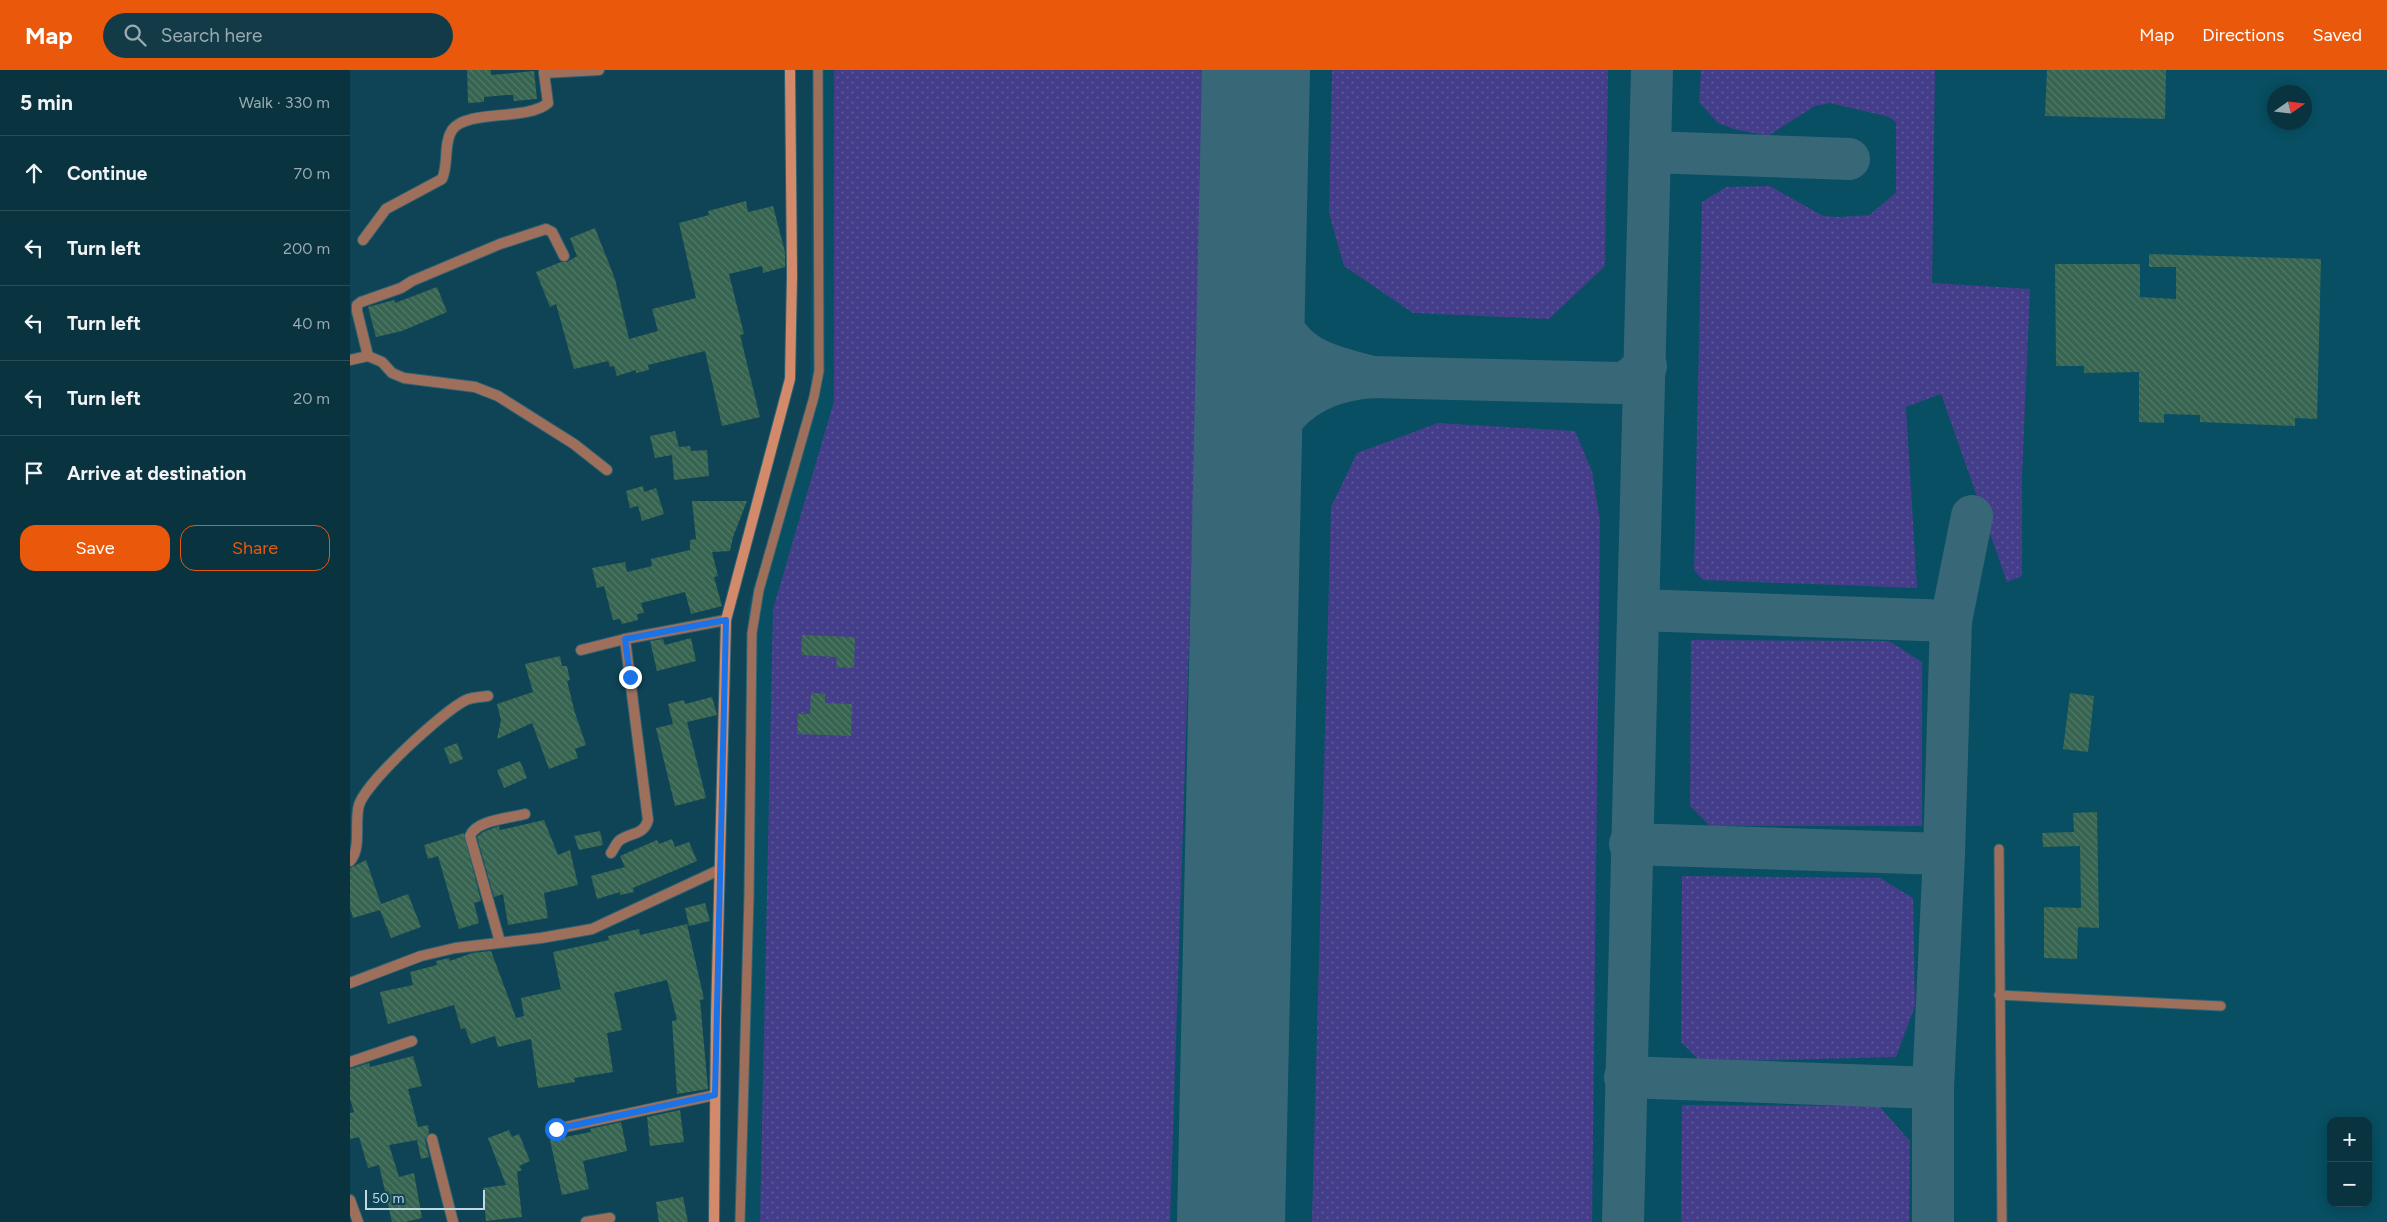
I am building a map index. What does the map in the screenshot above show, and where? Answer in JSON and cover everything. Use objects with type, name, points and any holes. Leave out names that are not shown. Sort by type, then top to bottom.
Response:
[{"type":"main road","points":[[714,1222],[719,870],[726,620],[737,572],[790,379],[792,311],[790,70]]},
{"type":"street","points":[[363,240],[386,209],[442,179],[449,137],[456,125],[470,120],[536,110],[548,103],[544,72],[599,70]]},
{"type":"street","points":[[368,356],[356,311],[357,305],[360,302],[401,288],[405,284],[500,244],[546,229],[552,232],[564,256]]},
{"type":"street","points":[[350,360],[368,356],[382,362],[392,373],[404,378],[475,387],[498,396],[574,444],[608,470]]},
{"type":"street","points":[[581,650],[625,639],[726,620]]},
{"type":"street","points":[[611,853],[620,840],[641,832],[646,827],[648,820],[625,639]]},
{"type":"street","points":[[350,861],[356,851],[359,806],[370,786],[422,734],[456,706],[468,699],[488,696]]},
{"type":"street","points":[[500,942],[470,836],[472,830],[479,826],[525,814]]},
{"type":"street","points":[[350,982],[421,956],[500,942],[541,938],[592,929],[719,870]]},
{"type":"street","points":[[350,1062],[412,1041]]},
{"type":"street","points":[[556,1129],[715,1095]]},
{"type":"street","points":[[432,1139],[453,1222]]},
{"type":"street","points":[[350,1200],[358,1222]]},
{"type":"street","points":[[586,1222],[610,1218]]},
{"type":"lane","points":[[740,1222],[749,896],[752,633],[759,590],[818,378],[818,70]]},
{"type":"lane","points":[[1999,850],[2002,1222]]},
{"type":"lane","points":[[1999,995],[2221,1006]]},
{"type":"shaded area","points":[[812,70],[2387,70],[2387,1222],[734,1222],[745,875],[748,607],[810,394]]},
{"type":"shaded area","points":[[834,70],[1204,70],[1203,213],[1170,1222],[760,1222],[773,609],[834,401]]},
{"type":"shaded area","points":[[1332,70],[1608,70],[1605,266],[1549,319],[1413,313],[1344,266],[1329,213]]},
{"type":"shaded area","points":[[1701,70],[1935,70],[1932,283],[2030,289],[2022,476],[2022,576],[2007,582],[1941,394],[1906,407],[1917,588],[1703,580],[1694,570],[1702,202],[1726,187],[1770,186],[1823,216],[1840,217],[1869,215],[1896,193],[1896,122],[1889,117],[1830,103],[1815,106],[1768,136],[1734,129],[1718,123],[1699,102]]},
{"type":"shaded area","points":[[1438,423],[1575,431],[1592,471],[1600,521],[1592,1222],[1312,1222],[1331,507],[1357,453]]},
{"type":"shaded area","points":[[1691,640],[1889,641],[1922,662],[1922,826],[1710,826],[1690,806]]},
{"type":"shaded area","points":[[1682,876],[1880,878],[1913,898],[1915,1006],[1896,1057],[1701,1062],[1681,1042]]},
{"type":"shaded area","points":[[1682,1105],[1879,1106],[1910,1141],[1909,1222],[1681,1222]]},
{"type":"building","points":[[467,70],[491,70],[491,75],[534,71],[537,99],[514,101],[513,95],[507,95],[484,97],[484,102],[468,103]]},
{"type":"building","points":[[2047,70],[2166,70],[2165,119],[2045,116]]},
{"type":"building","points":[[746,201],[748,212],[773,206],[785,252],[785,267],[763,273],[762,266],[729,274],[744,334],[740,335],[760,417],[722,426],[705,351],[648,365],[649,370],[636,373],[636,370],[617,376],[614,366],[610,367],[608,361],[574,369],[556,304],[550,307],[536,272],[561,262],[567,262],[577,256],[570,238],[595,228],[615,279],[629,339],[658,331],[652,309],[696,298],[679,223],[709,215],[708,211]]},
{"type":"building","points":[[2149,254],[2321,259],[2317,419],[2295,418],[2295,426],[2200,422],[2200,415],[2164,414],[2164,423],[2139,422],[2139,372],[2084,373],[2084,366],[2056,366],[2055,264],[2140,264],[2140,297],[2176,299],[2176,267],[2149,267]]},
{"type":"building","points":[[437,287],[447,312],[402,331],[376,337],[368,307],[394,300],[395,303]]},
{"type":"building","points":[[675,431],[679,447],[690,446],[691,451],[707,450],[709,476],[674,480],[672,455],[655,458],[650,436]]},
{"type":"building","points":[[643,486],[644,492],[656,488],[664,514],[642,521],[638,506],[630,508],[626,491]]},
{"type":"building","points":[[692,501],[747,501],[733,537],[730,551],[712,552],[718,576],[714,577],[722,606],[691,614],[685,592],[641,603],[644,613],[637,614],[638,620],[622,624],[620,619],[613,620],[604,586],[597,588],[592,568],[625,562],[627,572],[652,566],[651,559],[690,550],[690,540],[696,539]]},
{"type":"building","points":[[802,635],[855,637],[854,668],[836,667],[837,657],[801,655]]},
{"type":"building","points":[[691,638],[696,661],[657,671],[650,641],[663,639],[665,645]]},
{"type":"building","points":[[560,656],[562,666],[567,666],[570,680],[567,681],[586,745],[575,749],[578,758],[549,769],[532,723],[497,739],[501,720],[497,704],[533,692],[525,664]]},
{"type":"building","points":[[811,693],[825,694],[825,703],[852,704],[851,736],[797,734],[798,714],[810,714]]},
{"type":"building","points":[[2070,693],[2094,696],[2088,752],[2063,749]]},
{"type":"building","points":[[712,697],[717,715],[687,722],[706,798],[675,806],[656,728],[673,724],[668,704],[684,700],[685,704]]},
{"type":"building","points":[[457,743],[463,759],[450,764],[444,748]]},
{"type":"building","points":[[520,761],[527,778],[504,788],[497,770]]},
{"type":"building","points":[[2097,812],[2099,928],[2078,927],[2077,959],[2044,958],[2044,907],[2081,908],[2080,846],[2043,847],[2042,833],[2074,832],[2073,813]]},
{"type":"building","points":[[544,820],[558,855],[570,850],[578,885],[544,893],[548,918],[508,925],[503,894],[494,897],[477,837],[483,832],[499,826],[500,830]]},
{"type":"building","points":[[600,831],[603,845],[579,850],[574,836]]},
{"type":"building","points":[[464,833],[481,901],[474,903],[479,923],[459,929],[438,856],[428,859],[424,845]]},
{"type":"building","points":[[672,839],[675,847],[689,842],[697,861],[633,888],[634,892],[620,895],[620,892],[597,899],[591,876],[625,867],[620,856],[657,840],[659,844]]},
{"type":"building","points":[[366,860],[381,904],[408,894],[421,927],[391,938],[380,910],[353,918],[350,908],[350,868]]},
{"type":"building","points":[[705,903],[710,921],[689,926],[685,908]]},
{"type":"building","points":[[687,924],[704,999],[700,1000],[708,1089],[677,1094],[672,1021],[677,1020],[667,980],[614,993],[622,1030],[607,1033],[613,1072],[574,1078],[575,1082],[538,1088],[531,1039],[498,1047],[495,1036],[471,1044],[465,1028],[461,1029],[454,1005],[388,1024],[380,992],[413,985],[410,972],[437,965],[436,961],[449,958],[450,961],[472,953],[491,951],[516,1018],[524,1016],[521,998],[561,989],[553,952],[609,940],[608,936],[639,929],[640,935]]},
{"type":"building","points":[[413,1056],[422,1086],[408,1089],[418,1127],[428,1125],[429,1133],[425,1140],[429,1157],[421,1159],[417,1140],[389,1145],[399,1177],[414,1173],[422,1218],[405,1222],[392,1222],[379,1165],[368,1168],[359,1137],[350,1139],[350,1113],[354,1112],[350,1099],[350,1069],[369,1063],[370,1067]]},
{"type":"building","points":[[680,1110],[684,1142],[650,1146],[647,1117]]},
{"type":"building","points":[[621,1122],[627,1151],[583,1161],[589,1189],[562,1195],[550,1140],[591,1132],[590,1129]]},
{"type":"building","points":[[509,1130],[512,1137],[519,1134],[530,1161],[519,1166],[522,1170],[517,1172],[522,1217],[486,1221],[483,1188],[506,1185],[488,1138]]},
{"type":"building","points":[[683,1197],[688,1222],[659,1222],[656,1202]]},
{"type":"taxiway","points":[[1623,1222],[1652,70]]},
{"type":"taxiway","points":[[1650,152],[1849,159]]},
{"type":"taxiway","points":[[1251,277],[1278,322],[1297,346],[1322,362],[1372,377]]},
{"type":"taxiway","points":[[1247,498],[1264,451],[1287,414],[1303,400],[1322,389],[1345,381],[1372,377],[1619,383],[1628,381],[1646,366]]},
{"type":"taxiway","points":[[1933,1222],[1933,1088],[1944,854],[1951,621],[1972,516]]},
{"type":"taxiway","points":[[1639,610],[1951,621]]},
{"type":"taxiway","points":[[1630,844],[1944,854]]},
{"type":"taxiway","points":[[1625,1077],[1933,1088]]},
{"type":"runway","points":[[1231,1222],[1256,70]]},
{"type":"route","points":[[556,1129],[715,1095],[720,804],[726,620],[625,639],[630,677]]}]
